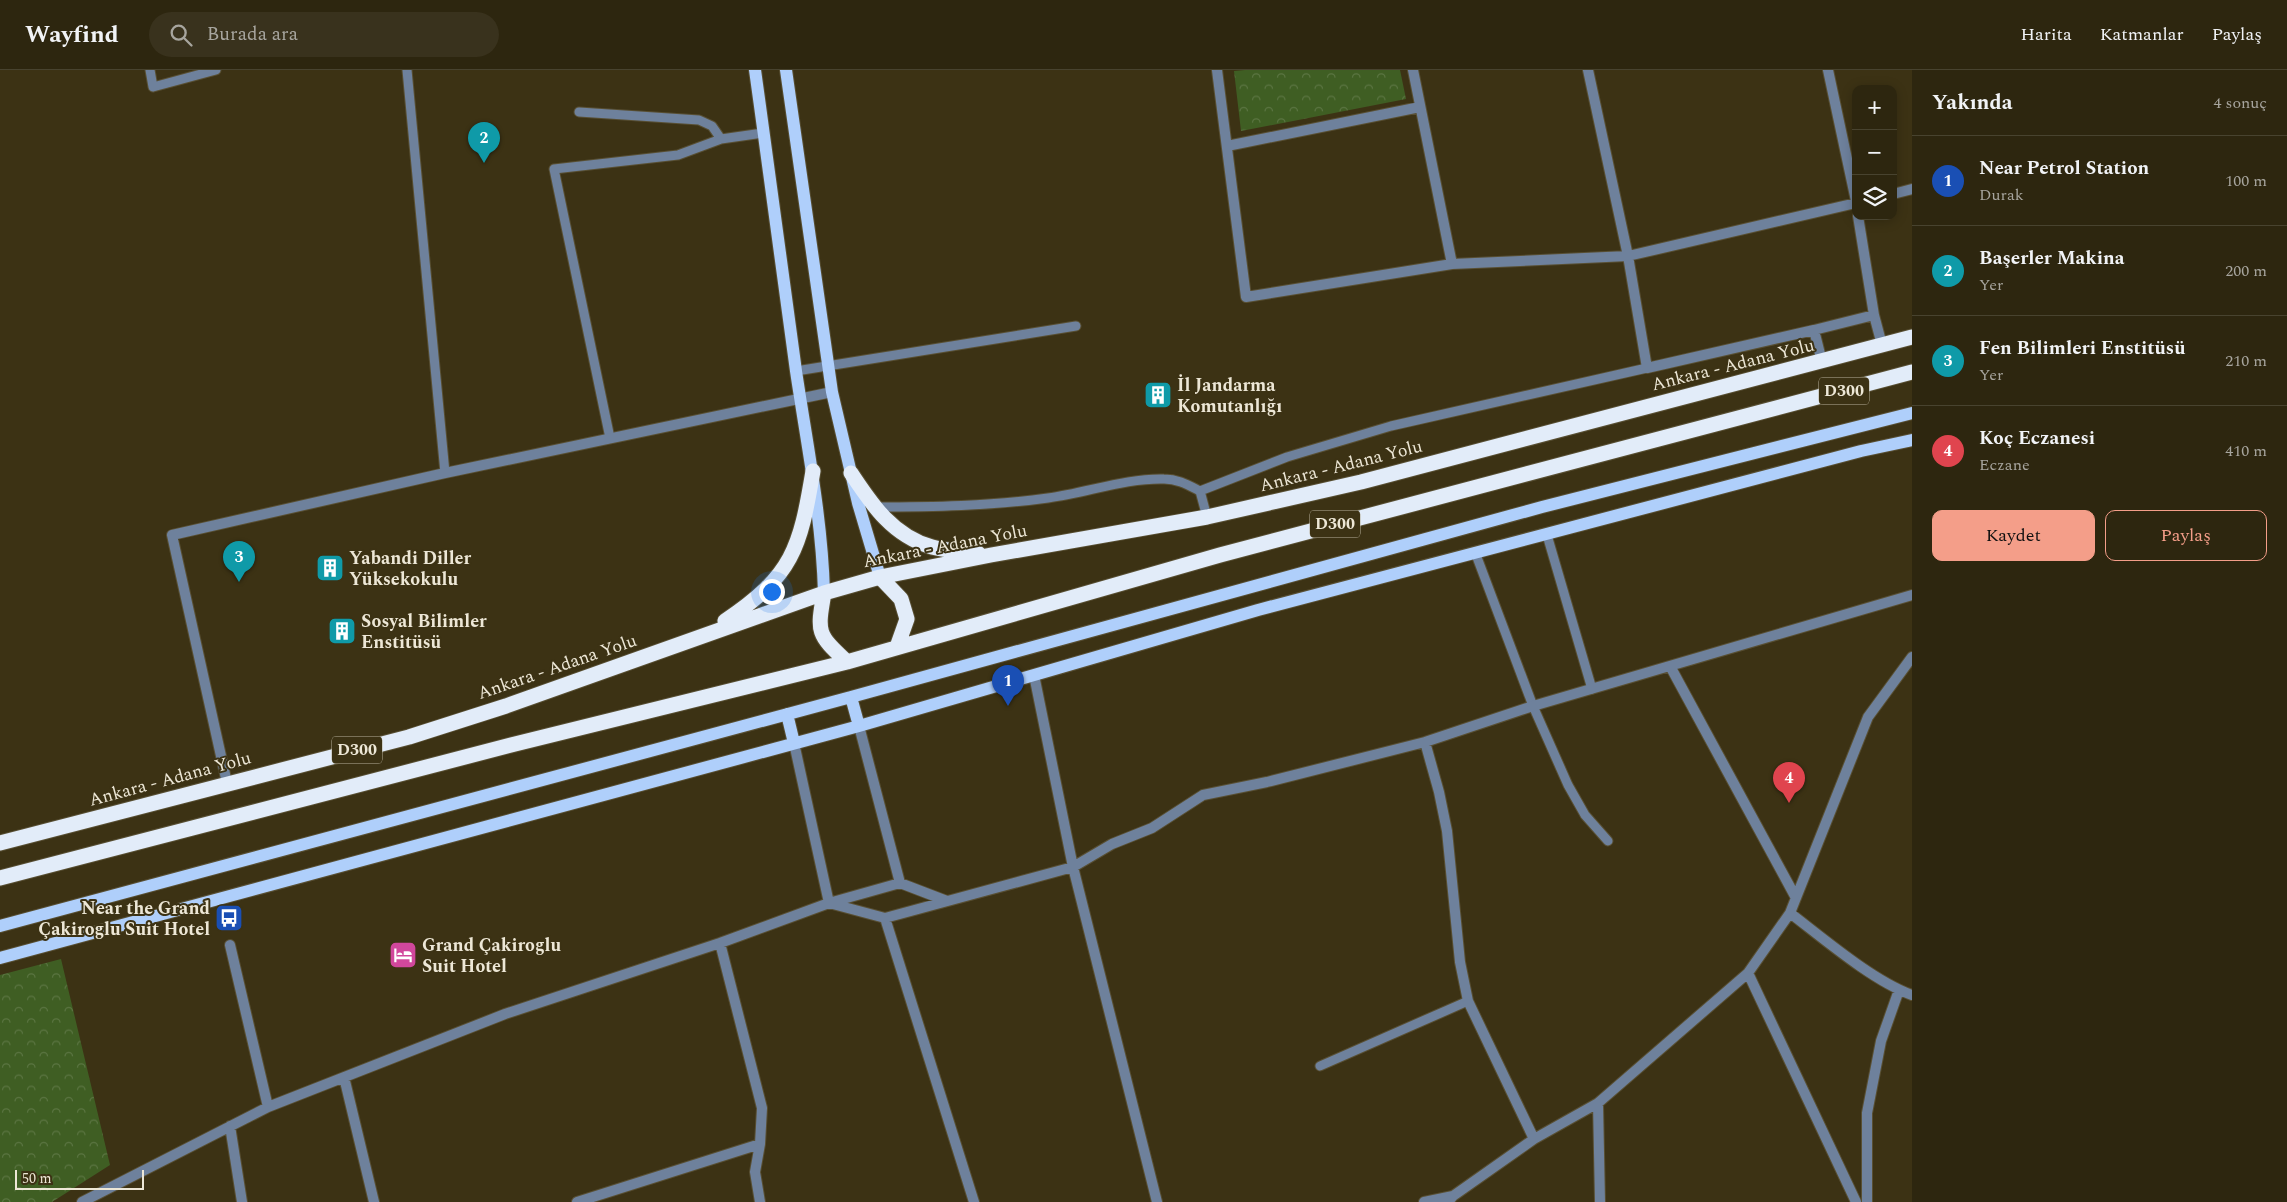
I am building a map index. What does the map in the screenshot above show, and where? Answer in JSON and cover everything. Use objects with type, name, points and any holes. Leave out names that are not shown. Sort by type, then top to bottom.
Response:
[{"type":"highway","name":"Ankara - Adana Yolu","points":[[0,843],[409,737],[506,706],[824,593],[880,577],[991,555],[1206,517],[1361,482],[1912,337]]},
{"type":"highway","name":"D300","points":[[0,878],[570,729],[847,662],[1227,553],[1912,372]]},
{"type":"highway","points":[[707,633],[763,593],[788,561],[804,523],[813,472]]},
{"type":"highway","points":[[851,474],[874,507],[890,525],[932,547],[991,555]]},
{"type":"highway","points":[[880,577],[901,599],[907,619],[897,647]]},
{"type":"highway","points":[[824,593],[819,621],[824,641],[847,662]]},
{"type":"main road","points":[[754,70],[796,371],[813,472],[823,559],[824,593]]},
{"type":"main road","points":[[786,70],[832,392],[851,474],[880,577]]},
{"type":"main road","points":[[0,926],[850,697],[1542,507],[1912,413]]},
{"type":"main road","points":[[0,958],[859,726],[1258,610],[1861,451],[1912,440]]},
{"type":"main road","points":[[850,697],[859,726]]},
{"type":"main road","points":[[787,714],[794,743]]},
{"type":"street","points":[[1217,70],[1246,297],[1452,264],[1628,256],[1852,203]]},
{"type":"street","points":[[1413,70],[1452,264]]},
{"type":"street","points":[[1588,70],[1628,256],[1647,368],[1874,315]]},
{"type":"street","points":[[1828,70],[1852,183]]},
{"type":"street","points":[[1227,146],[1420,107]]},
{"type":"street","points":[[1897,193],[1912,189]]},
{"type":"street","points":[[1859,220],[1874,315],[1882,345]]},
{"type":"street","points":[[1814,330],[1822,362]]},
{"type":"street","points":[[227,783],[172,535],[445,473],[832,392]]},
{"type":"street","points":[[829,902],[885,918],[1073,867],[1112,844],[1152,828],[1203,795],[1267,782],[1424,742],[1533,706],[1912,595]]},
{"type":"street","points":[[1424,1202],[1450,1199],[1534,1139],[1598,1103],[1748,973],[1790,913],[1868,717],[1912,657]]},
{"type":"street","points":[[1670,666],[1796,898]]},
{"type":"street","points":[[1034,675],[1073,867],[1157,1202]]},
{"type":"street","points":[[859,726],[900,883]]},
{"type":"street","points":[[1424,742],[1439,792],[1447,831],[1460,962],[1468,1001],[1534,1139]]},
{"type":"street","points":[[794,743],[829,902]]},
{"type":"street","points":[[82,1202],[268,1107],[505,1014],[720,943],[829,902],[900,883],[947,901]]},
{"type":"street","points":[[1790,913],[1850,958],[1899,990],[1912,995]]},
{"type":"street","points":[[885,918],[974,1202]]},
{"type":"street","points":[[720,943],[762,1108],[760,1144],[755,1172],[760,1202]]},
{"type":"street","points":[[230,945],[268,1107]]},
{"type":"street","points":[[1748,973],[1856,1202]]},
{"type":"street","points":[[1867,1202],[1867,1113],[1881,1041],[1899,990]]},
{"type":"street","points":[[344,1077],[374,1202]]},
{"type":"street","points":[[1598,1103],[1600,1202]]},
{"type":"street","points":[[230,1126],[242,1202]]},
{"type":"street","points":[[577,1202],[760,1144]]},
{"type":"lane","points":[[150,70],[153,87],[216,70]]},
{"type":"lane","points":[[407,70],[445,473]]},
{"type":"lane","points":[[579,112],[699,120],[712,126],[721,139]]},
{"type":"lane","points":[[610,438],[554,170],[678,155],[721,139],[764,133]]},
{"type":"lane","points":[[796,371],[828,364],[1076,326]]},
{"type":"lane","points":[[1200,491],[1287,457],[1391,426],[1647,368]]},
{"type":"lane","points":[[874,507],[954,506],[1050,498],[1112,485],[1164,479],[1182,481],[1200,491],[1206,517]]},
{"type":"lane","points":[[1547,535],[1592,689]]},
{"type":"lane","points":[[1475,552],[1533,706],[1576,802],[1608,841]]},
{"type":"lane","points":[[1320,1066],[1468,1001]]},
{"type":"green space","points":[[1400,70],[1406,99],[1241,131],[1234,71]]},
{"type":"green space","points":[[61,959],[110,1165],[52,1202],[0,1202],[0,975]]},
{"type":"place","name":"Başerler Makina","points":[[484,163]]},
{"type":"place","name":"İl Jandarma Komutanlığı","points":[[1158,395]]},
{"type":"place","name":"Yabandi Diller Yüksekokulu","points":[[330,568]]},
{"type":"place","name":"Fen Bilimleri Enstitüsü","points":[[239,582]]},
{"type":"place","name":"Sosyal Bilimler Enstitüsü","points":[[342,631]]},
{"type":"place","name":"Near Petrol Station","points":[[1008,706]]},
{"type":"place","name":"Koç Eczanesi","points":[[1789,803]]},
{"type":"place","name":"Near the Grand Çakiroglu Suit Hotel","points":[[229,918]]},
{"type":"place","name":"Grand Çakiroglu Suit Hotel","points":[[403,955]]}]
